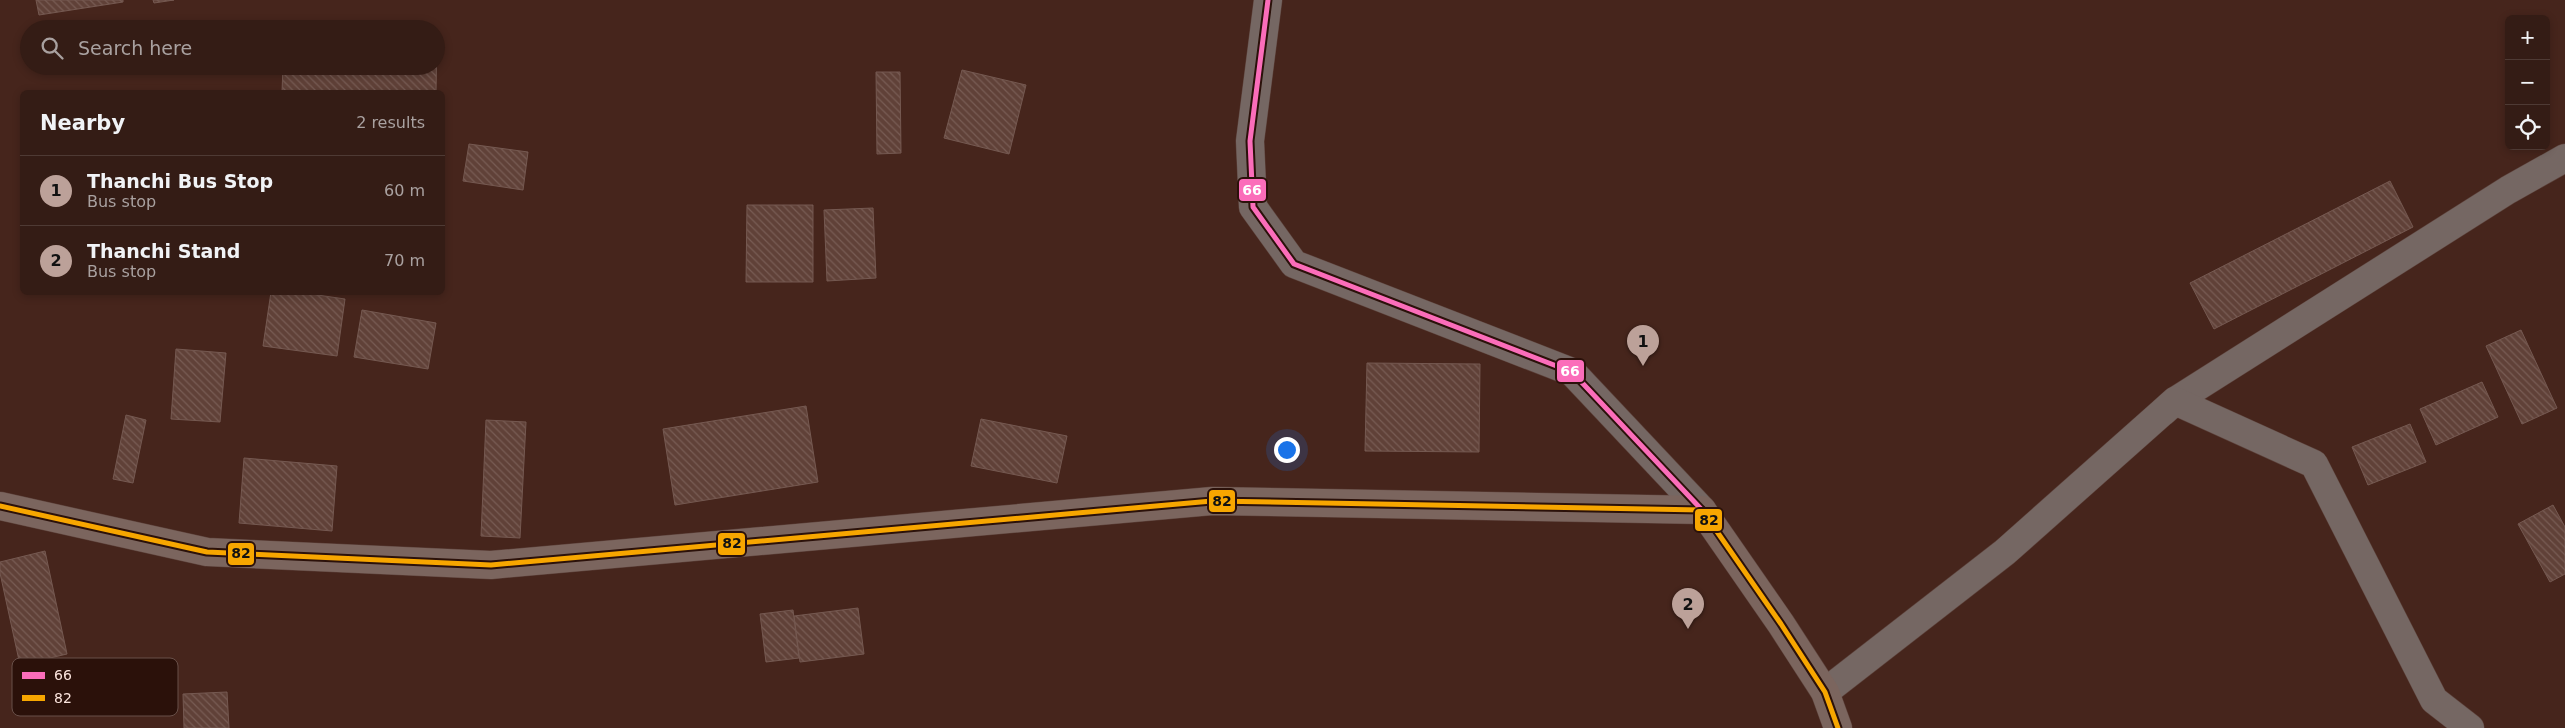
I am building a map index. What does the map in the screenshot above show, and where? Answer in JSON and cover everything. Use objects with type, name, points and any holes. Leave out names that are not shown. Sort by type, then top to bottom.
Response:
[{"type":"main road","points":[[0,506],[206,552],[491,565],[1212,501],[1702,510],[1781,624],[1824,692],[1838,728]]},
{"type":"street","points":[[1268,0],[1250,141],[1253,207],[1294,264],[1572,372],[1702,510]]},
{"type":"street","points":[[1824,692],[2005,552],[2175,401],[2508,190],[2565,158]]},
{"type":"street","points":[[2175,401],[2314,464],[2434,700],[2470,728]]},
{"type":"building","points":[[36,0],[123,0],[123,2],[39,15]]},
{"type":"building","points":[[153,0],[174,0],[154,3]]},
{"type":"building","points":[[962,70],[1026,85],[1009,154],[944,138]]},
{"type":"building","points":[[876,72],[900,72],[901,153],[877,154]]},
{"type":"building","points":[[283,75],[436,75],[436,90],[282,90]]},
{"type":"building","points":[[469,144],[528,152],[523,190],[463,181]]},
{"type":"building","points":[[2390,181],[2413,227],[2214,329],[2190,283]]},
{"type":"building","points":[[747,205],[813,205],[813,282],[746,282]]},
{"type":"building","points":[[873,208],[876,278],[827,281],[824,210]]},
{"type":"building","points":[[271,295],[318,295],[345,299],[337,356],[263,346]]},
{"type":"building","points":[[362,310],[436,323],[428,369],[354,357]]},
{"type":"building","points":[[2521,330],[2557,408],[2522,424],[2486,346]]},
{"type":"building","points":[[176,349],[226,353],[220,422],[171,419]]},
{"type":"building","points":[[1367,363],[1480,364],[1479,452],[1365,451]]},
{"type":"building","points":[[2482,382],[2498,417],[2436,445],[2420,409]]},
{"type":"building","points":[[806,406],[818,482],[675,505],[663,429]]},
{"type":"building","points":[[126,415],[146,420],[133,483],[113,479]]},
{"type":"building","points":[[981,419],[1067,436],[1057,483],[971,466]]},
{"type":"building","points":[[486,420],[526,422],[520,538],[481,536]]},
{"type":"building","points":[[2410,424],[2426,462],[2368,485],[2352,447]]},
{"type":"building","points":[[244,458],[337,466],[332,531],[239,523]]},
{"type":"building","points":[[2553,505],[2565,527],[2565,574],[2550,582],[2518,524]]},
{"type":"building","points":[[45,551],[67,654],[50,658],[18,658],[0,573],[0,562]]},
{"type":"building","points":[[858,608],[864,654],[800,662],[794,616]]},
{"type":"building","points":[[793,610],[799,658],[766,662],[760,614]]},
{"type":"building","points":[[227,692],[229,728],[184,728],[183,694]]},
{"type":"transit line","name":"66","points":[[1268,0],[1250,141],[1253,207],[1294,264],[1572,372],[1702,510]]},
{"type":"transit line","name":"82","points":[[0,506],[207,552],[491,565],[1212,501],[1702,510],[1781,624],[1825,692],[1838,728]]},
{"type":"place","name":"Thanchi Bus Stop","points":[[1643,366]]},
{"type":"place","name":"Thanchi Stand","points":[[1688,629]]}]
